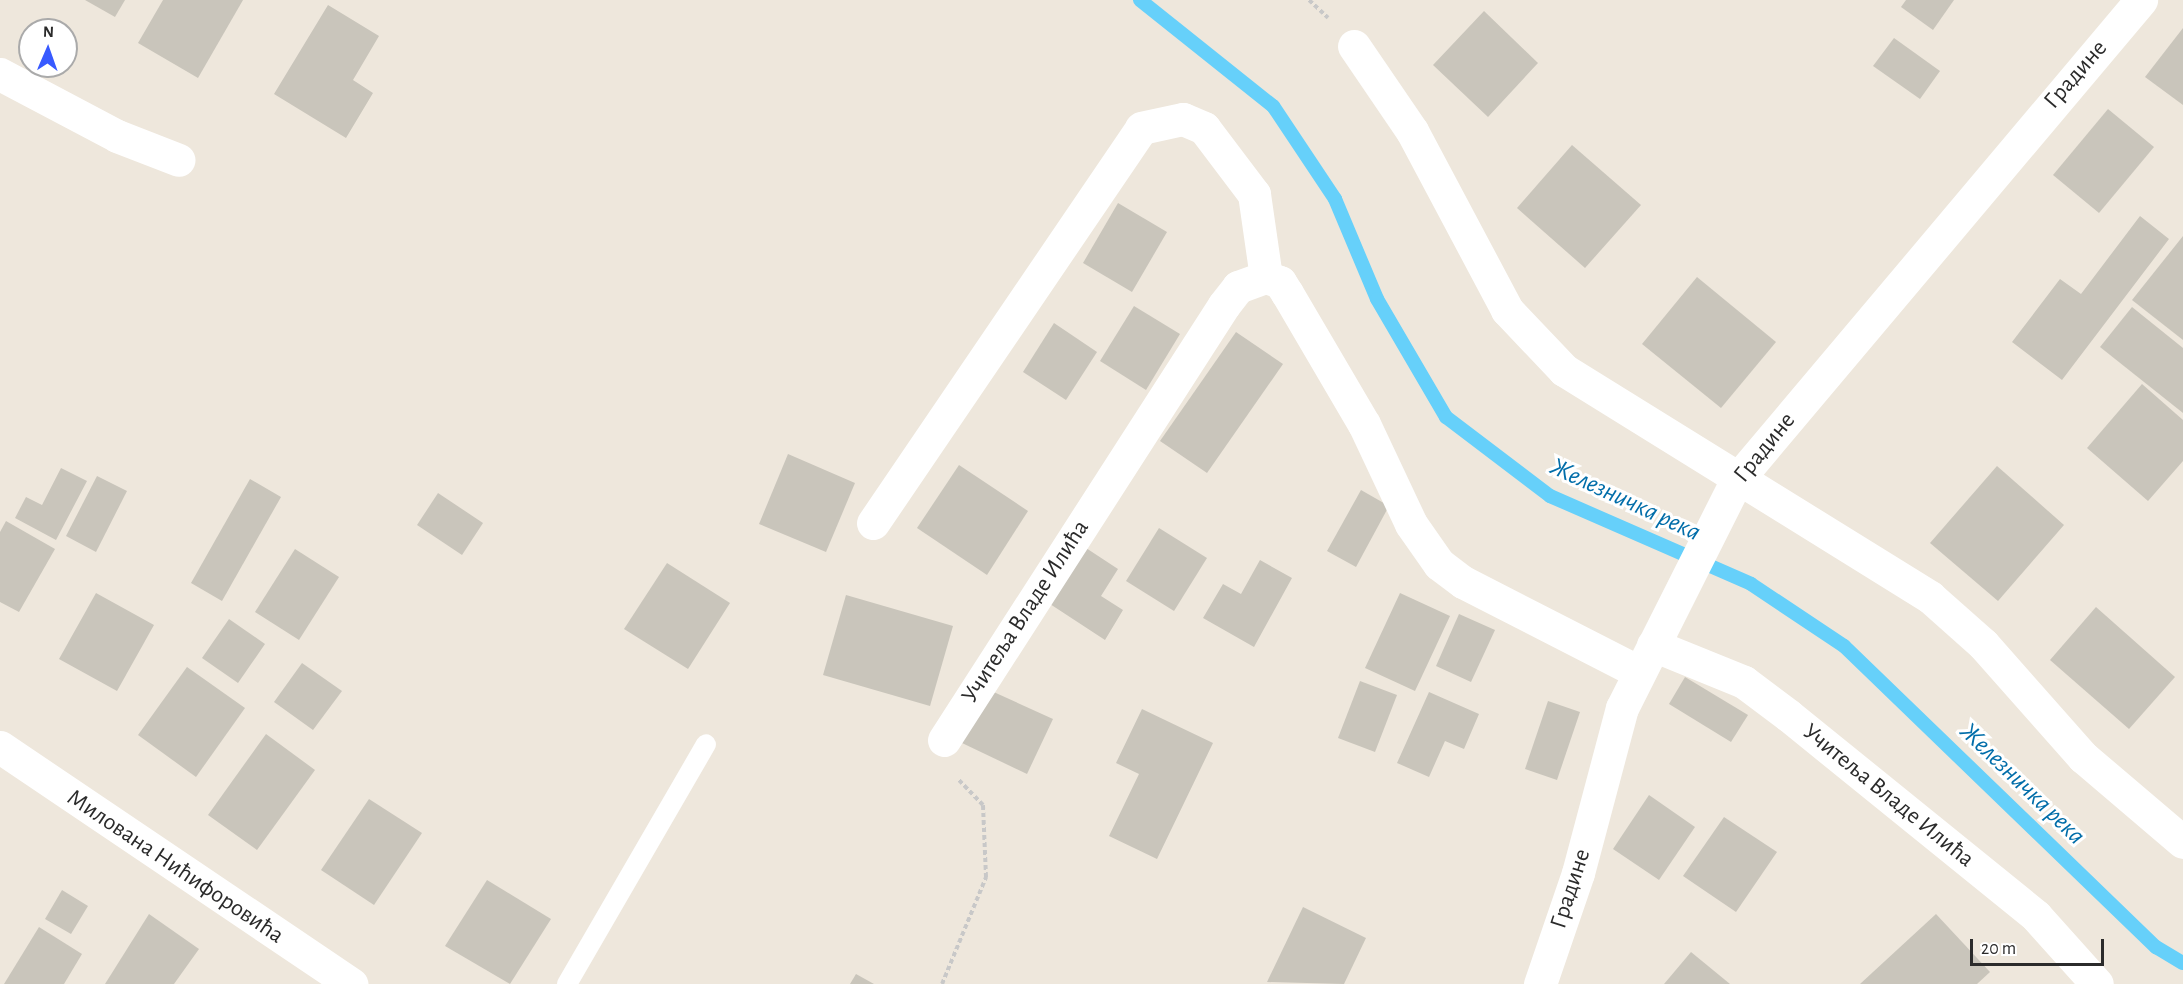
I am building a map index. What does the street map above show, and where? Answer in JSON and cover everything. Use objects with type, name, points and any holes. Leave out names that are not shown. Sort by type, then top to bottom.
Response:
[{"type":"street","name":"Градине","points":[[1540,984],[1578,873],[1622,708],[1736,481],[2141,0]]},
{"type":"street","points":[[1354,46],[1412,131],[1507,310],[1564,370],[1736,481],[1930,597],[1983,644],[2083,757],[2183,842]]},
{"type":"street","points":[[0,74],[117,136],[179,160]]},
{"type":"street","points":[[873,523],[1141,129],[1183,119],[1204,128],[1254,194],[1266,277]]},
{"type":"street","name":"Учитеља Владе Илића","points":[[944,740],[1224,304],[1238,287],[1266,277],[1280,282],[1287,292],[1364,424],[1410,524],[1439,564],[1463,582],[1646,658],[1744,682],[2036,916],[2097,984]]},
{"type":"street","name":"Милована Нићифоровића","points":[[0,747],[351,984]]},
{"type":"lane","points":[[567,984],[706,744]]},
{"type":"path","points":[[942,984],[986,877],[988,840],[983,805],[953,774],[943,755],[944,740]]},
{"type":"building","points":[[85,0],[125,0],[115,17]]},
{"type":"building","points":[[163,0],[243,0],[198,78],[138,43]]},
{"type":"building","points":[[1906,0],[1954,0],[1933,30],[1901,7]]},
{"type":"building","points":[[328,5],[379,36],[353,80],[373,93],[346,138],[274,94]]},
{"type":"building","points":[[1484,11],[1538,63],[1488,117],[1433,65]]},
{"type":"building","points":[[2183,28],[2183,105],[2145,77]]},
{"type":"building","points":[[1894,38],[1940,71],[1920,99],[1873,66]]},
{"type":"building","points":[[2108,109],[2154,147],[2099,213],[2053,175]]},
{"type":"building","points":[[1572,145],[1641,205],[1585,268],[1517,208]]},
{"type":"building","points":[[1118,203],[1167,232],[1132,292],[1083,263]]},
{"type":"building","points":[[2140,216],[2169,239],[2062,380],[2012,342],[2060,279],[2081,294]]},
{"type":"building","points":[[2183,236],[2183,340],[2132,300]]},
{"type":"building","points":[[1697,277],[1776,342],[1721,408],[1642,344]]},
{"type":"building","points":[[1134,306],[1180,334],[1146,390],[1100,361]]},
{"type":"building","points":[[2132,307],[2183,348],[2183,413],[2100,347]]},
{"type":"building","points":[[1054,323],[1097,352],[1066,400],[1023,372]]},
{"type":"building","points":[[1236,332],[1283,364],[1207,473],[1160,441]]},
{"type":"building","points":[[2142,384],[2183,420],[2183,461],[2148,501],[2087,448]]},
{"type":"building","points":[[788,454],[855,483],[826,552],[759,524]]},
{"type":"building","points":[[959,465],[1028,511],[987,575],[917,528]]},
{"type":"building","points":[[1997,466],[2064,525],[1998,601],[1930,543]]},
{"type":"building","points":[[61,468],[87,481],[56,540],[15,518],[26,497],[42,505]]},
{"type":"building","points":[[97,476],[127,491],[96,552],[66,536]]},
{"type":"building","points":[[250,479],[281,497],[222,601],[191,583]]},
{"type":"building","points":[[1361,490],[1389,506],[1356,567],[1327,551]]},
{"type":"building","points":[[438,493],[483,523],[462,555],[417,525]]},
{"type":"building","points":[[6,521],[55,549],[19,612],[0,602],[0,532]]},
{"type":"building","points":[[1159,528],[1207,558],[1174,611],[1126,581]]},
{"type":"building","points":[[1086,548],[1118,569],[1101,596],[1123,610],[1105,640],[1050,604]]},
{"type":"building","points":[[295,549],[339,577],[299,640],[255,612]]},
{"type":"building","points":[[1260,560],[1292,578],[1254,647],[1203,618],[1223,584],[1241,594]]},
{"type":"building","points":[[667,563],[730,603],[688,669],[624,629]]},
{"type":"building","points":[[96,593],[154,625],[117,691],[59,659]]},
{"type":"building","points":[[1400,593],[1450,616],[1415,691],[1365,668]]},
{"type":"building","points":[[846,595],[953,626],[930,706],[823,675]]},
{"type":"building","points":[[2096,607],[2175,677],[2129,729],[2050,660]]},
{"type":"building","points":[[1459,614],[1495,630],[1471,682],[1436,666]]},
{"type":"building","points":[[229,619],[265,644],[238,683],[202,658]]},
{"type":"building","points":[[302,663],[342,691],[313,730],[274,702]]},
{"type":"building","points":[[187,667],[245,708],[196,777],[138,735]]},
{"type":"building","points":[[1685,677],[1748,715],[1731,742],[1669,704]]},
{"type":"building","points":[[1360,681],[1397,695],[1375,752],[1338,738]]},
{"type":"building","points":[[987,689],[1053,719],[1027,774],[962,743]]},
{"type":"building","points":[[1429,692],[1479,714],[1464,749],[1445,741],[1429,777],[1397,763]]},
{"type":"building","points":[[1548,701],[1580,712],[1557,780],[1525,769]]},
{"type":"building","points":[[1142,709],[1213,743],[1157,859],[1109,836],[1139,774],[1116,763]]},
{"type":"building","points":[[266,734],[315,770],[257,850],[208,815]]},
{"type":"building","points":[[1649,795],[1695,827],[1659,880],[1613,849]]},
{"type":"building","points":[[369,799],[422,833],[374,905],[321,870]]},
{"type":"building","points":[[1724,817],[1777,852],[1736,912],[1683,876]]},
{"type":"building","points":[[487,880],[551,919],[510,984],[445,946]]},
{"type":"building","points":[[62,890],[88,906],[71,934],[45,919]]},
{"type":"building","points":[[1303,907],[1366,938],[1344,984],[1267,982]]},
{"type":"building","points":[[149,914],[199,949],[174,984],[105,984]]},
{"type":"building","points":[[1936,914],[1990,972],[1977,984],[1860,984]]},
{"type":"building","points":[[39,927],[82,954],[64,984],[4,984]]},
{"type":"building","points":[[1691,952],[1730,984],[1664,984]]},
{"type":"building","points":[[856,974],[874,984],[850,984]]},
{"type":"waterway","name":"Железничка река","points":[[1140,0],[1273,106],[1335,199],[1377,299],[1446,417],[1550,496],[1751,584],[1844,646],[2156,947],[2183,963]]}]
